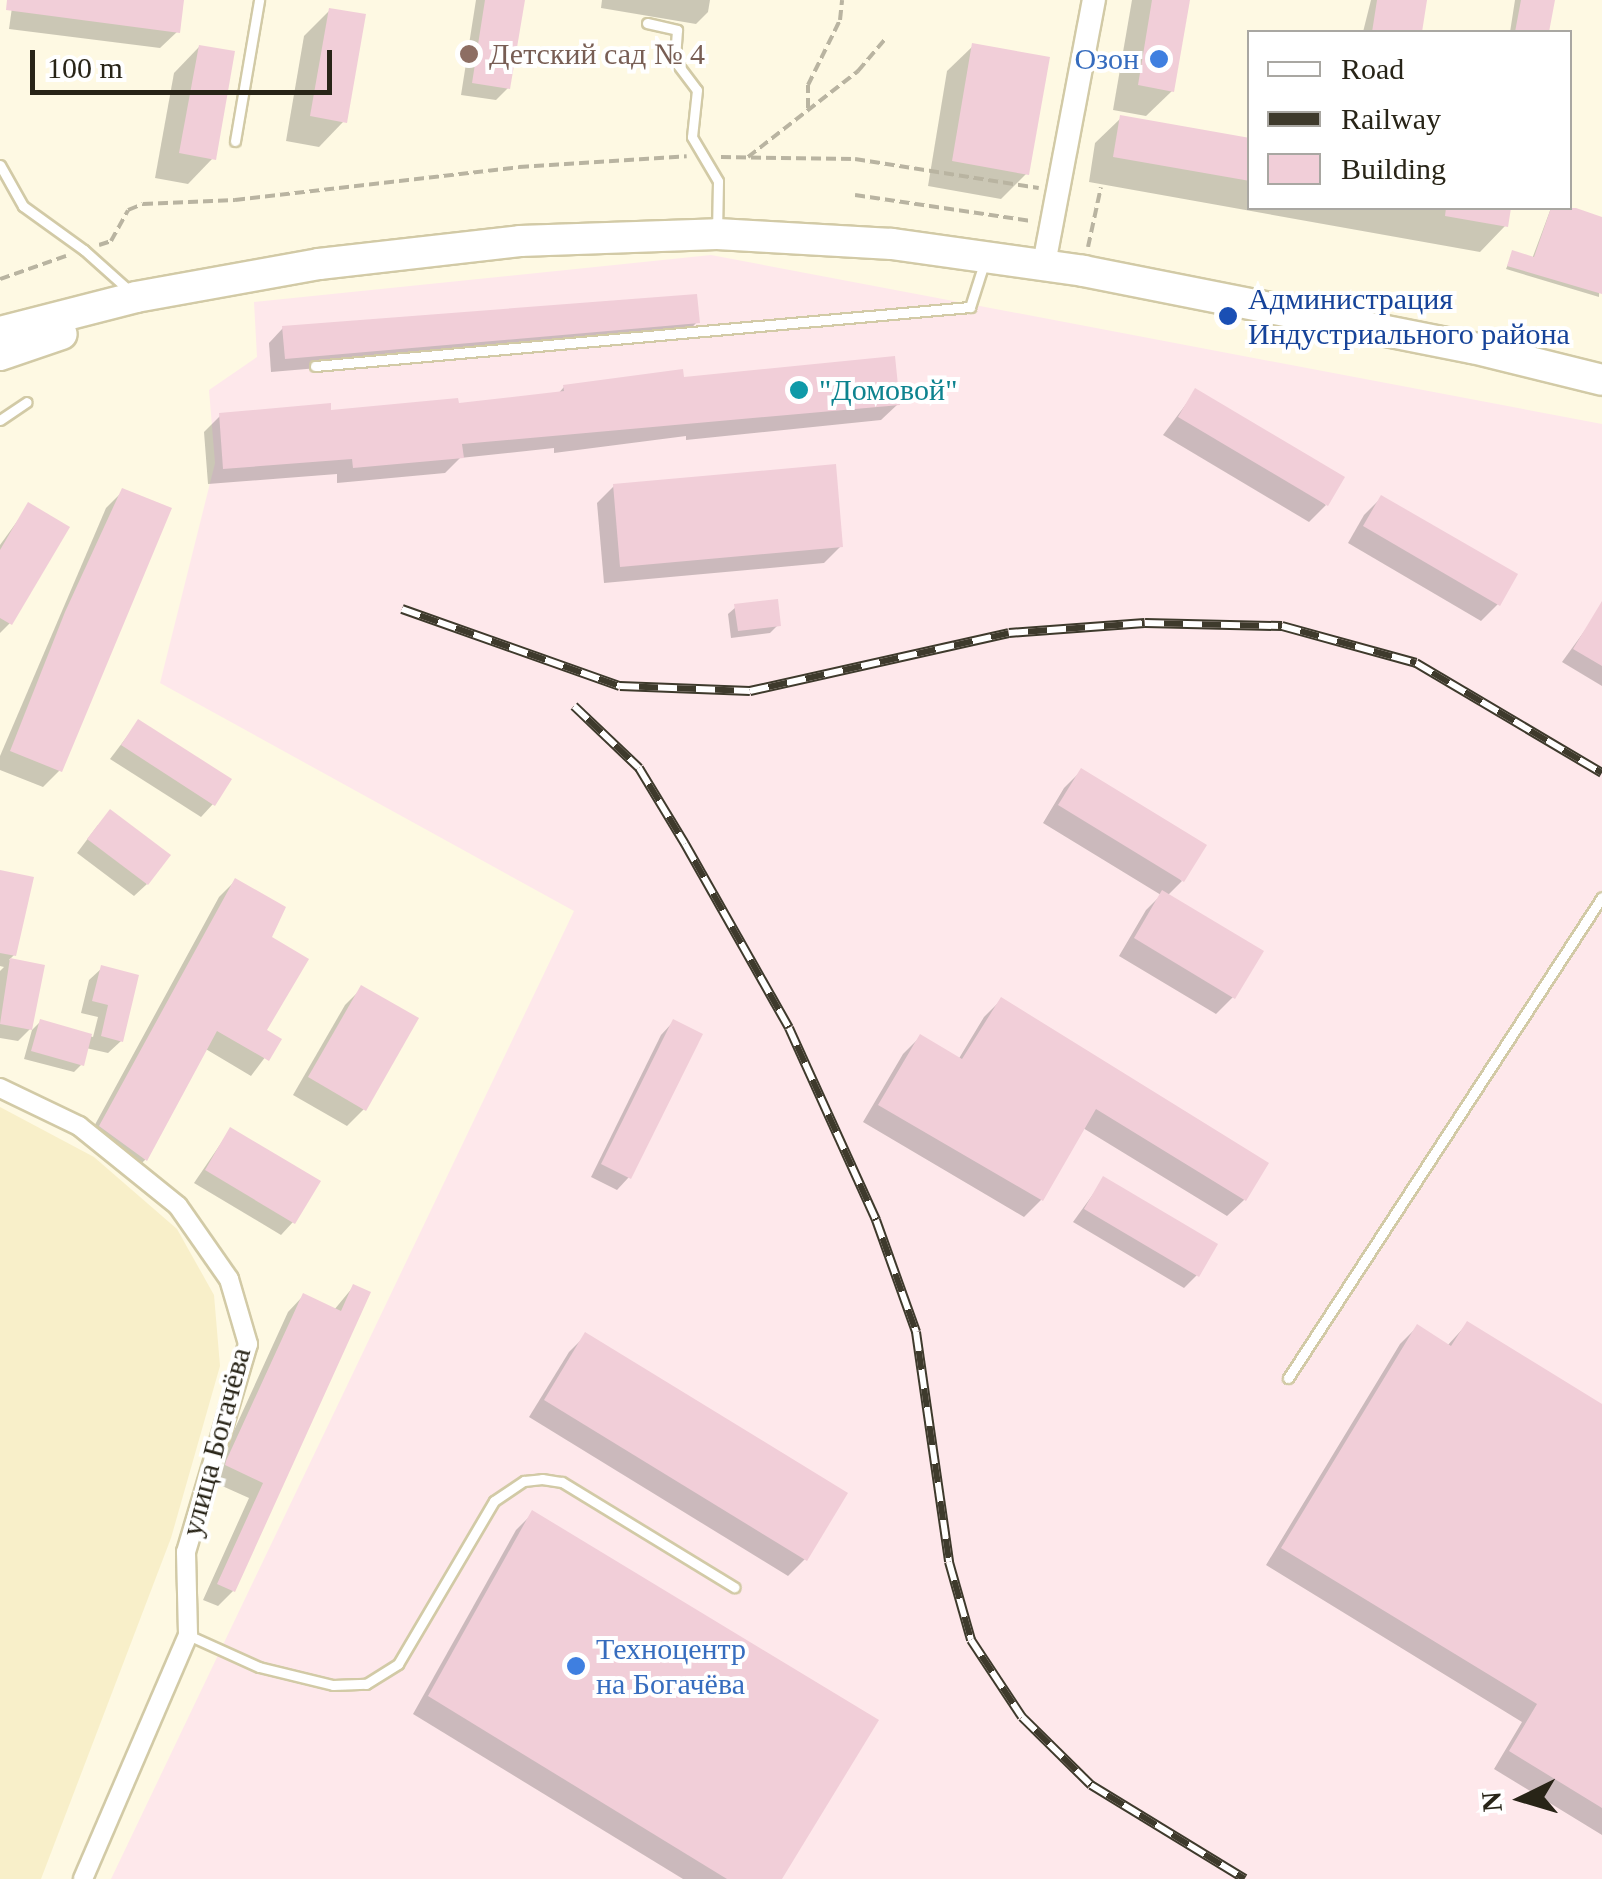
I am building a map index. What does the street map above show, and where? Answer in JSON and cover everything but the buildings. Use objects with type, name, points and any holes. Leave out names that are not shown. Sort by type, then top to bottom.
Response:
[{"type":"main road","points":[[0,332],[136,297],[319,264],[520,240],[717,234],[850,240],[1044,264],[1270,306],[1602,380]]},
{"type":"main road","points":[[0,355],[91,324],[136,297]]},
{"type":"street","points":[[1044,264],[1094,0]]},
{"type":"street","name":"улица Богачёва","points":[[0,1088],[79,1126],[178,1206],[229,1279],[248,1344],[186,1552],[188,1635]]},
{"type":"street","points":[[82,1879],[188,1635]]},
{"type":"lane","points":[[236,141],[259,0]]},
{"type":"lane","points":[[647,22],[677,30],[675,61],[697,90],[692,137],[695,148],[706,156],[718,181],[717,234]]},
{"type":"lane","points":[[0,165],[23,206],[84,250],[136,297]]},
{"type":"lane","points":[[315,366],[970,308],[986,255]]},
{"type":"lane","points":[[0,420],[26,402]]},
{"type":"lane","points":[[1288,1378],[1602,896]]},
{"type":"lane","points":[[188,1635],[259,1667],[333,1684],[366,1684],[398,1664],[494,1501],[524,1481],[542,1479],[562,1482],[734,1586]]},
{"type":"path","points":[[808,108],[808,86],[840,20],[842,0]]},
{"type":"path","points":[[748,158],[858,71],[886,38]]},
{"type":"path","points":[[0,279],[111,241],[128,210],[143,204],[236,200],[604,159],[855,159],[1057,190]]},
{"type":"path","points":[[855,194],[1051,224]]},
{"type":"shaded area","points":[[711,255],[1602,424],[1602,1879],[111,1879],[574,911],[160,683],[215,463],[209,390],[257,357],[254,302]]},
{"type":"sand","points":[[0,1107],[94,1157],[177,1229],[214,1295],[220,1366],[171,1538],[41,1879],[0,1879]]},
{"type":"railway","points":[[402,609],[620,686],[750,691],[1009,633],[1145,623],[1282,626],[1416,663],[1602,773]]},
{"type":"railway","points":[[574,706],[639,768],[685,844],[789,1028],[876,1220],[916,1332],[949,1562],[971,1640],[1022,1717],[1091,1785],[1245,1879]]},
{"type":"place","name":"Детский сад № 4","points":[[469,54]]},
{"type":"place","name":"Озон","points":[[1159,59]]},
{"type":"place","name":"Администрация Индустриального района","points":[[1228,316]]},
{"type":"place","name":"\"Домовой\"","points":[[799,390]]},
{"type":"place","name":"Техноцентр на Богачёва","points":[[576,1666]]}]
